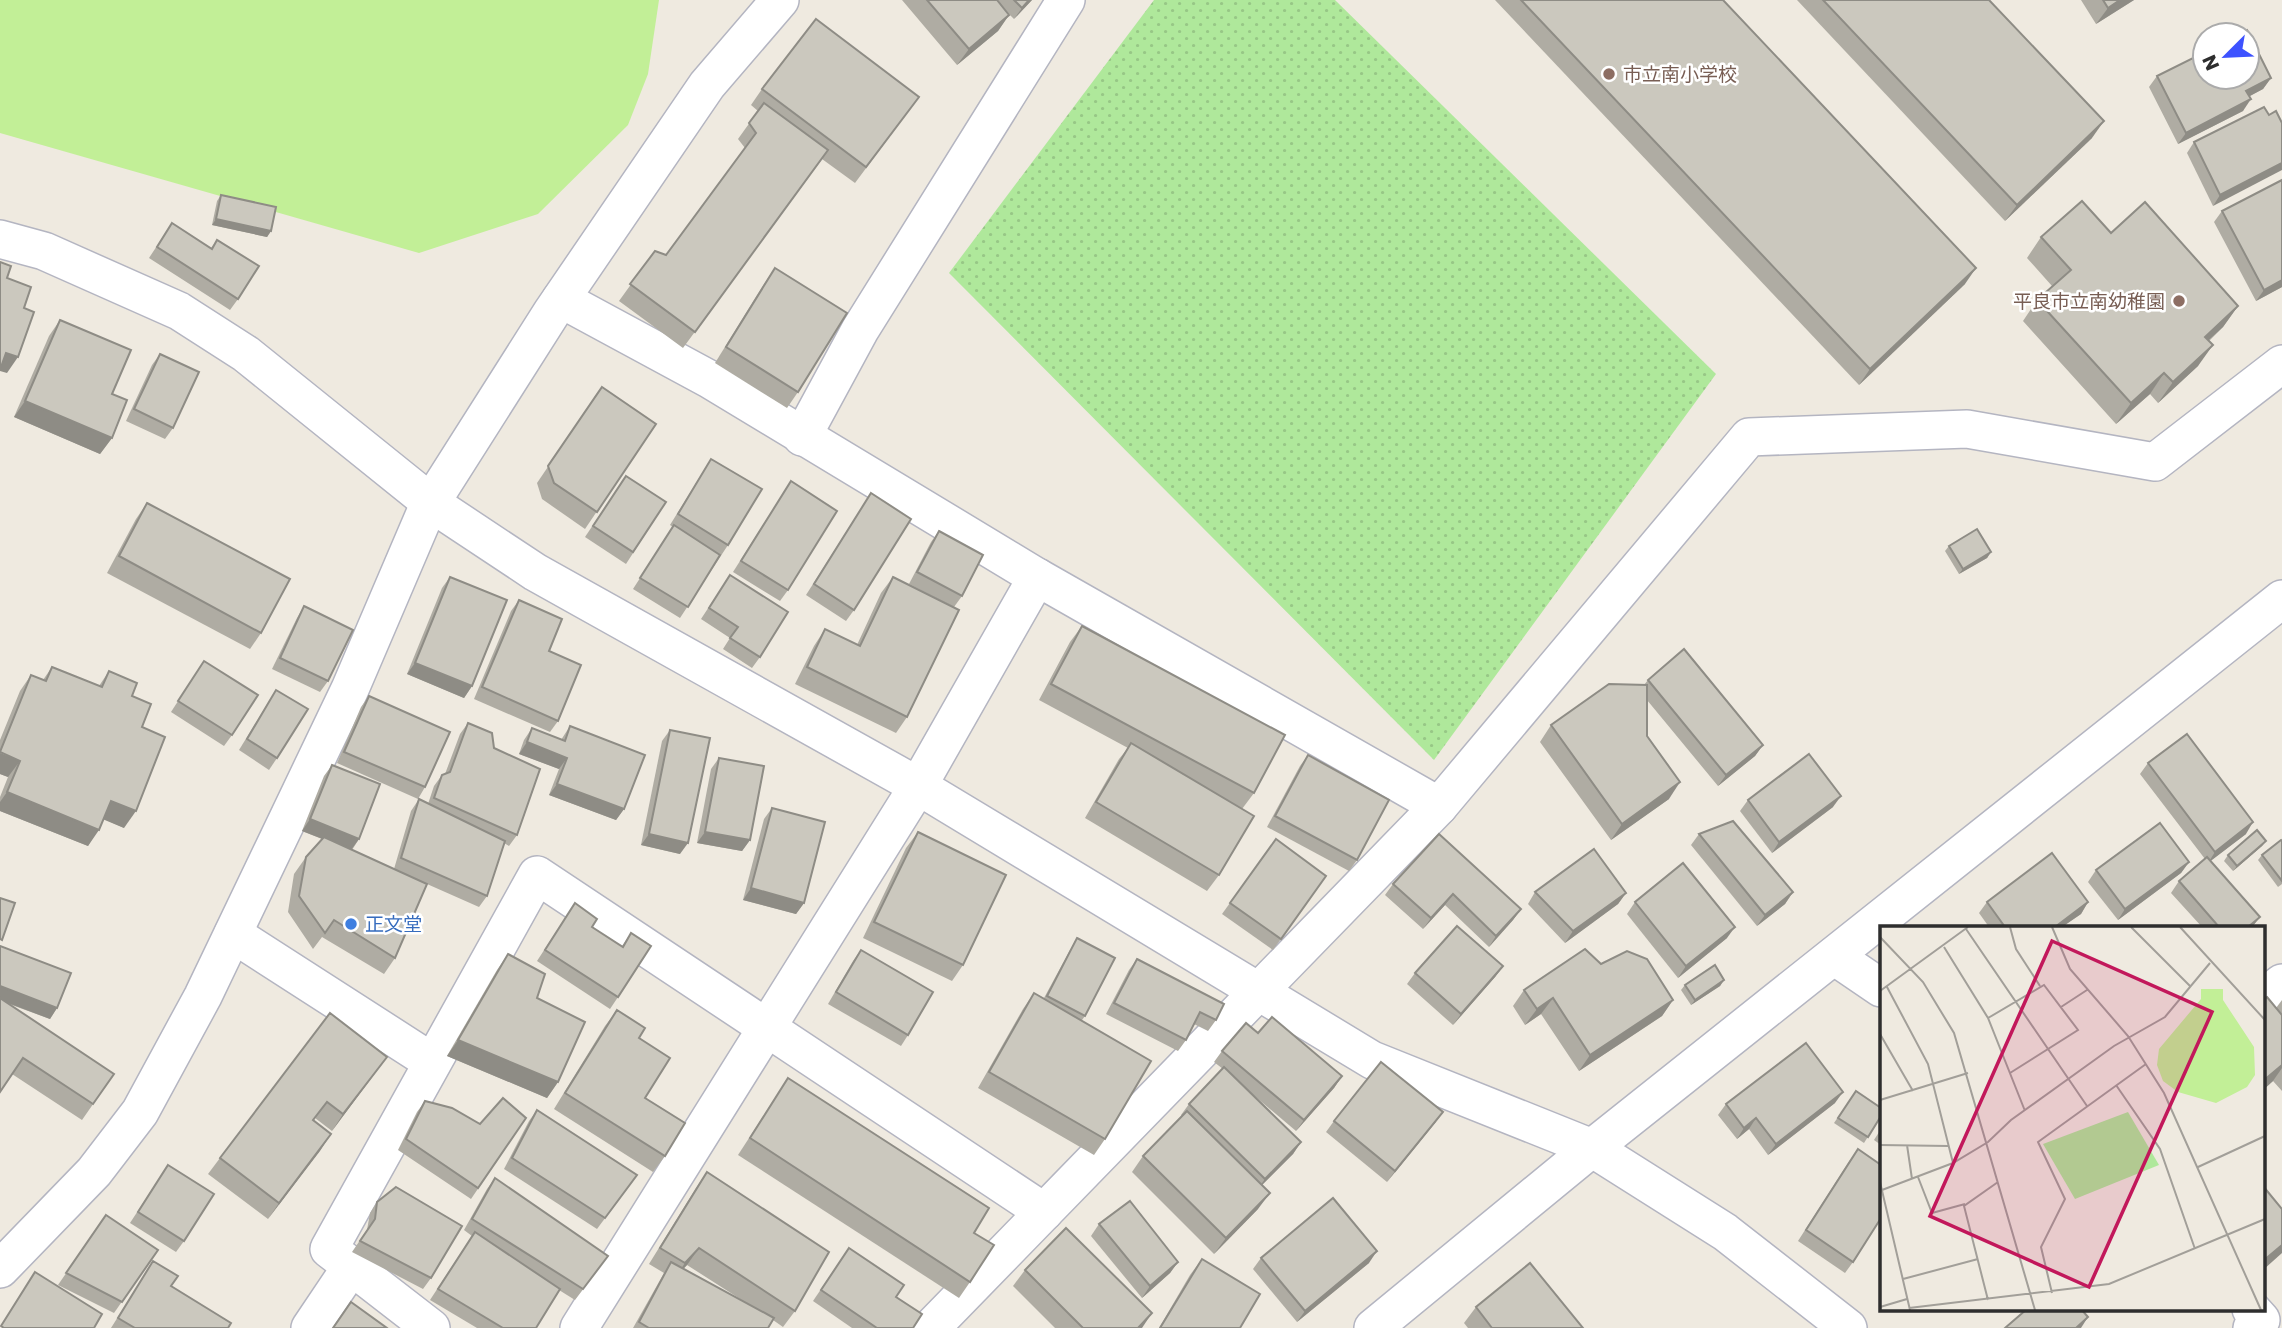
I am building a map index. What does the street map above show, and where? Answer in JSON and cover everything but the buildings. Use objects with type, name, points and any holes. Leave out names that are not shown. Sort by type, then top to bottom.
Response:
[{"type":"street","points":[[0,1269],[94,1172],[140,1112],[203,996],[350,689],[430,503],[561,299],[707,85],[780,0]]},
{"type":"street","points":[[802,437],[860,330],[1066,0]]},
{"type":"street","points":[[0,239],[44,251],[179,311],[246,354],[430,503],[535,572],[918,786],[1372,1060],[1592,1148],[1725,1232],[1848,1328]]},
{"type":"street","points":[[561,299],[709,379],[1037,577],[1439,806]]},
{"type":"street","points":[[930,1328],[1439,806],[1749,437],[1967,429],[2155,462],[2282,364]]},
{"type":"street","points":[[579,1328],[918,786],[1037,577]]},
{"type":"street","points":[[1373,1328],[1592,1148],[2282,598]]},
{"type":"street","points":[[431,1328],[329,1249],[537,875],[1044,1212]]},
{"type":"street","points":[[233,934],[432,1062]]},
{"type":"street","points":[[1834,956],[1880,987]]},
{"type":"street","points":[[2264,997],[2282,983]]},
{"type":"street","points":[[310,1328],[351,1267]]},
{"type":"street","points":[[2252,1310],[2261,1320],[2252,1328]]},
{"type":"green space","points":[[0,0],[659,0],[648,74],[628,125],[538,214],[419,253],[0,133]]},
{"type":"green space","points":[[1154,0],[1335,0],[1716,374],[1434,760],[949,273]]},
{"type":"place","name":"市立南小学校","points":[[1609,74]]},
{"type":"place","name":"平良市立南幼稚園","points":[[2179,301]]},
{"type":"place","name":"正文堂","points":[[351,924]]}]
